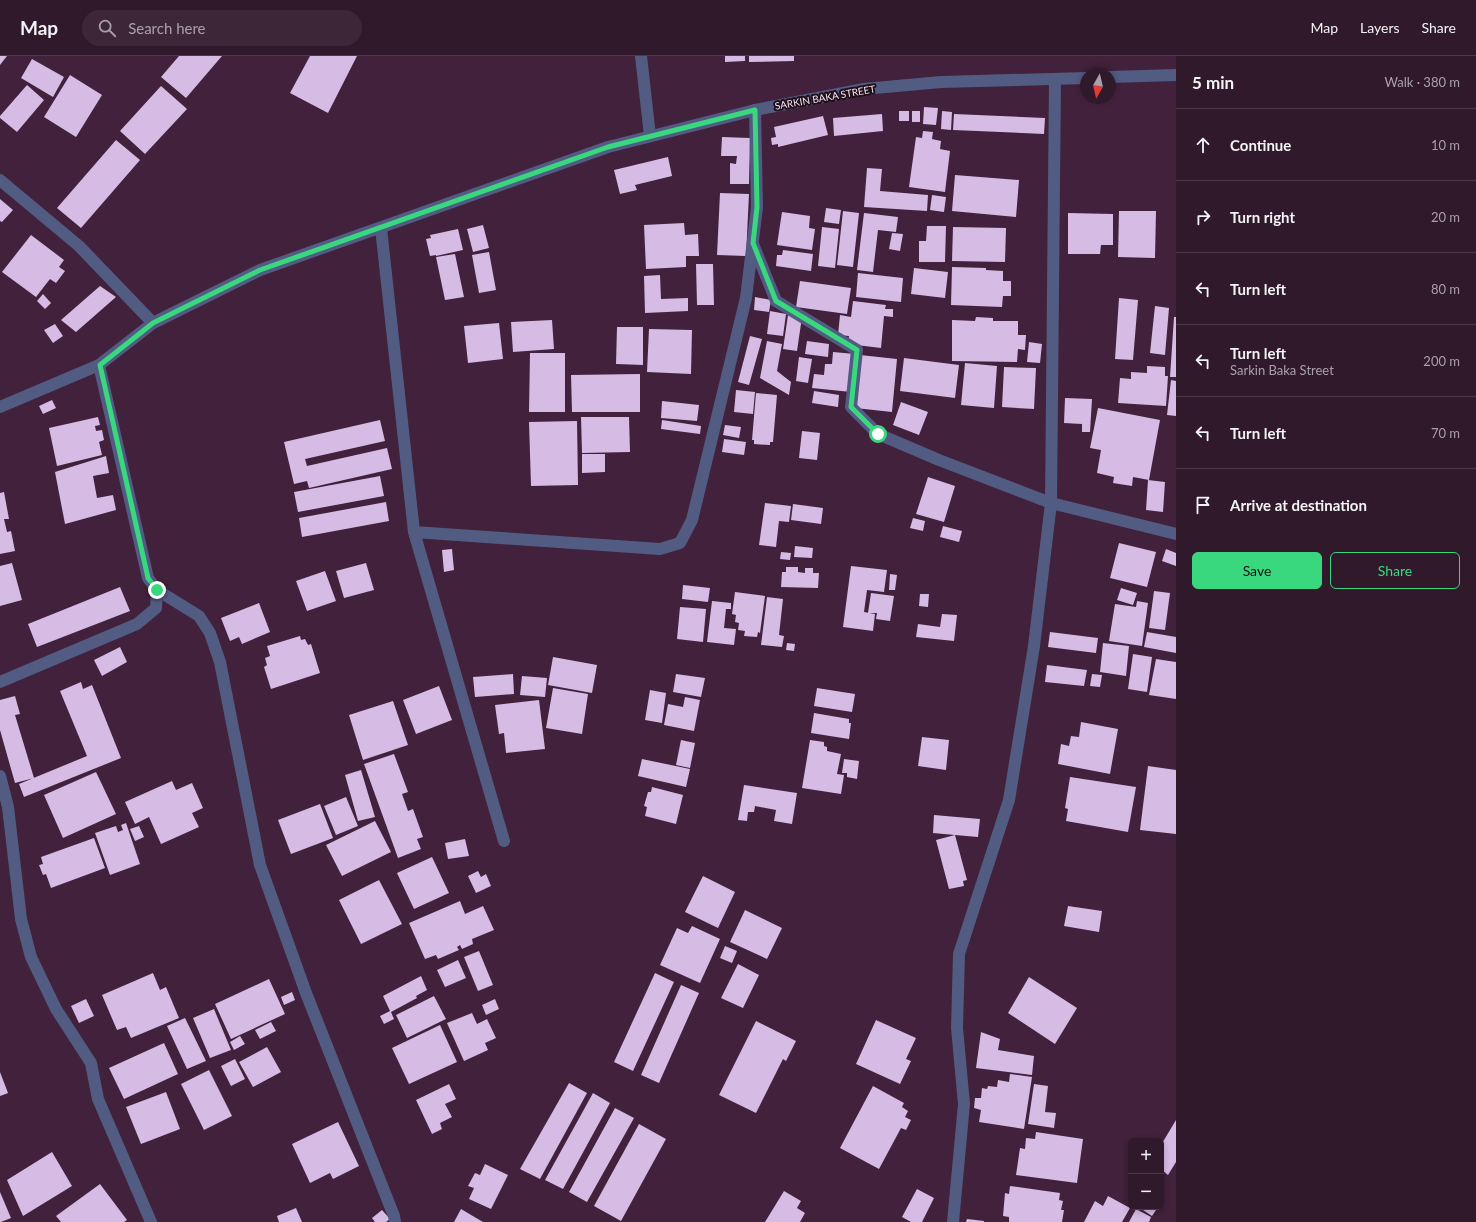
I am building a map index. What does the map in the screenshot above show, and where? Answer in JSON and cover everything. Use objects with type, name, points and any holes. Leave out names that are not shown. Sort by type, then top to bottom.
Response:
[{"type":"street","points":[[641,56],[650,136]]},
{"type":"street","points":[[1116,77],[1176,75]]},
{"type":"street","name":"SARKIN BAKA STREET","points":[[0,407],[100,365],[153,323],[260,270],[608,147],[755,110],[864,89],[940,82],[1080,78]]},
{"type":"street","points":[[953,1222],[964,1104],[957,1028],[959,954],[1009,800],[1034,646],[1051,503],[1055,79]]},
{"type":"street","points":[[414,532],[660,549],[680,543],[692,520],[744,306],[757,207],[755,110]]},
{"type":"street","points":[[0,180],[79,246],[153,323]]},
{"type":"street","points":[[381,228],[414,532],[504,841]]},
{"type":"street","points":[[753,243],[776,301],[857,350],[851,407],[878,434],[939,460],[1051,503],[1176,534]]},
{"type":"street","points":[[100,365],[148,578],[157,590],[199,616],[210,632],[220,662],[260,864],[306,993],[395,1222]]},
{"type":"street","points":[[0,682],[137,624],[156,608],[157,590]]},
{"type":"street","points":[[0,776],[8,807],[21,919],[31,957],[56,1009],[91,1063],[98,1099],[151,1222]]},
{"type":"building","points":[[0,56],[7,56],[0,65]]},
{"type":"building","points":[[179,56],[222,56],[186,98],[161,77]]},
{"type":"building","points":[[310,56],[357,56],[328,113],[290,93]]},
{"type":"building","points":[[725,56],[745,56],[745,61],[725,62]]},
{"type":"building","points":[[749,56],[794,56],[794,61],[749,62]]},
{"type":"building","points":[[32,59],[64,77],[53,97],[21,78]]},
{"type":"building","points":[[70,75],[102,95],[76,137],[44,117]]},
{"type":"building","points":[[27,85],[44,100],[17,132],[0,118],[0,116]]},
{"type":"building","points":[[161,86],[187,109],[145,154],[120,131]]},
{"type":"building","points":[[924,107],[938,108],[936,125],[923,124]]},
{"type":"building","points":[[899,111],[909,111],[909,121],[899,121]]},
{"type":"building","points":[[912,111],[920,111],[920,122],[912,122]]},
{"type":"building","points":[[942,111],[952,112],[951,130],[941,129]]},
{"type":"building","points":[[882,114],[883,131],[834,136],[833,118]]},
{"type":"building","points":[[954,114],[1045,118],[1044,134],[953,130]]},
{"type":"building","points":[[823,116],[828,135],[778,147],[778,144],[772,145],[771,138],[776,137],[774,127]]},
{"type":"building","points":[[923,131],[933,132],[932,139],[941,141],[940,149],[950,151],[945,192],[909,187],[916,137],[922,138]]},
{"type":"building","points":[[722,137],[750,138],[749,184],[730,184],[730,163],[736,164],[737,156],[721,156]]},
{"type":"building","points":[[116,140],[140,160],[81,228],[57,208]]},
{"type":"building","points":[[668,157],[672,176],[635,185],[637,190],[620,194],[614,170]]},
{"type":"building","points":[[867,168],[882,169],[880,191],[928,195],[927,211],[864,207]]},
{"type":"building","points":[[955,175],[1019,180],[1016,217],[952,211]]},
{"type":"building","points":[[720,193],[749,194],[746,256],[717,255]]},
{"type":"building","points":[[932,195],[946,197],[944,212],[930,210]]},
{"type":"building","points":[[0,199],[13,210],[2,222],[0,221]]},
{"type":"building","points":[[826,208],[841,210],[839,224],[824,222]]},
{"type":"building","points":[[843,211],[859,213],[853,267],[837,265]]},
{"type":"building","points":[[1119,211],[1156,211],[1155,258],[1118,257]]},
{"type":"building","points":[[782,212],[810,216],[809,228],[815,229],[812,250],[777,245]]},
{"type":"building","points":[[864,213],[898,217],[896,232],[878,230],[873,272],[857,270]]},
{"type":"building","points":[[1068,213],[1113,214],[1113,245],[1101,245],[1100,254],[1068,254]]},
{"type":"building","points":[[684,223],[685,235],[698,234],[699,256],[686,256],[686,267],[646,269],[644,225]]},
{"type":"building","points":[[483,225],[489,248],[473,252],[467,229]]},
{"type":"building","points":[[927,226],[946,226],[945,262],[919,262],[919,241],[926,241]]},
{"type":"building","points":[[822,227],[839,229],[835,268],[818,266]]},
{"type":"building","points":[[953,227],[1006,228],[1005,262],[952,261]]},
{"type":"building","points":[[458,229],[463,250],[430,256],[426,239],[431,238],[430,235]]},
{"type":"building","points":[[892,233],[903,234],[900,251],[889,249]]},
{"type":"building","points":[[31,235],[64,260],[59,267],[65,271],[56,283],[50,279],[36,297],[2,272]]},
{"type":"building","points":[[783,250],[813,254],[811,271],[776,266],[777,255],[782,255]]},
{"type":"building","points":[[489,252],[496,290],[479,293],[472,255]]},
{"type":"building","points":[[455,254],[464,297],[445,300],[436,257]]},
{"type":"building","points":[[696,264],[713,264],[714,305],[697,305]]},
{"type":"building","points":[[952,267],[986,268],[986,270],[1003,271],[1003,281],[1011,281],[1011,296],[1003,296],[1002,307],[951,305]]},
{"type":"building","points":[[914,268],[948,272],[945,298],[911,294]]},
{"type":"building","points":[[858,273],[903,278],[901,302],[856,297]]},
{"type":"building","points":[[660,275],[661,299],[688,298],[688,311],[645,313],[644,276]]},
{"type":"building","points":[[800,281],[851,288],[847,314],[796,307]]},
{"type":"building","points":[[100,286],[116,297],[76,332],[61,320]]},
{"type":"building","points":[[43,294],[51,303],[45,309],[37,301]]},
{"type":"building","points":[[755,297],[771,300],[769,312],[754,310]]},
{"type":"building","points":[[1119,298],[1138,300],[1133,360],[1115,359]]},
{"type":"building","points":[[853,301],[886,305],[885,309],[893,309],[893,317],[884,316],[881,348],[848,344],[849,336],[838,335],[840,315],[851,317]]},
{"type":"building","points":[[1155,306],[1169,308],[1165,355],[1150,353]]},
{"type":"building","points":[[770,311],[786,314],[783,336],[767,334]]},
{"type":"building","points":[[788,315],[802,317],[797,351],[783,349]]},
{"type":"building","points":[[976,317],[993,318],[993,321],[1018,321],[1018,335],[1026,335],[1025,350],[1018,349],[1017,362],[952,361],[952,320],[975,321]]},
{"type":"building","points":[[1174,317],[1176,317],[1176,377],[1170,377]]},
{"type":"building","points":[[552,320],[554,349],[513,352],[511,322]]},
{"type":"building","points":[[499,323],[503,359],[468,363],[464,326]]},
{"type":"building","points":[[55,324],[63,336],[53,343],[44,330]]},
{"type":"building","points":[[617,327],[643,327],[643,365],[616,364]]},
{"type":"building","points":[[649,329],[692,330],[691,374],[647,372]]},
{"type":"building","points":[[750,336],[762,339],[749,385],[738,382]]},
{"type":"building","points":[[767,341],[782,344],[777,371],[791,382],[789,395],[760,378]]},
{"type":"building","points":[[807,341],[829,344],[828,357],[805,354]]},
{"type":"building","points":[[1029,342],[1042,344],[1040,363],[1027,362]]},
{"type":"building","points":[[833,352],[855,354],[851,392],[812,388],[814,374],[824,375],[825,364],[832,364]]},
{"type":"building","points":[[530,353],[565,353],[565,412],[529,412]]},
{"type":"building","points":[[860,355],[897,359],[892,412],[855,408]]},
{"type":"building","points":[[799,357],[812,359],[808,383],[796,381]]},
{"type":"building","points":[[904,358],[959,365],[955,398],[900,391]]},
{"type":"building","points":[[965,363],[997,366],[994,408],[961,405]]},
{"type":"building","points":[[1147,366],[1165,367],[1165,376],[1168,376],[1166,406],[1118,403],[1120,378],[1131,379],[1131,372],[1147,373]]},
{"type":"building","points":[[1004,367],[1036,368],[1034,409],[1002,407]]},
{"type":"building","points":[[640,374],[640,412],[572,412],[571,375]]},
{"type":"building","points":[[1171,380],[1176,381],[1176,416],[1167,415]]},
{"type":"building","points":[[736,390],[755,392],[753,414],[734,412]]},
{"type":"building","points":[[814,391],[839,395],[838,407],[812,403]]},
{"type":"building","points":[[756,393],[777,395],[773,442],[770,442],[770,445],[754,444],[754,440],[752,440]]},
{"type":"building","points":[[1065,398],[1092,399],[1090,432],[1082,432],[1082,424],[1064,423]]},
{"type":"building","points":[[52,400],[56,408],[43,414],[39,406]]},
{"type":"building","points":[[662,401],[699,405],[697,421],[661,418]]},
{"type":"building","points":[[901,402],[928,412],[919,435],[893,425]]},
{"type":"building","points":[[1098,408],[1160,420],[1149,480],[1133,477],[1132,486],[1113,483],[1114,477],[1097,473],[1101,450],[1090,448]]},
{"type":"building","points":[[98,417],[100,425],[95,426],[96,431],[102,430],[104,440],[99,442],[102,455],[57,466],[49,428]]},
{"type":"building","points":[[581,417],[629,417],[630,452],[582,453]]},
{"type":"building","points":[[380,420],[385,441],[305,459],[307,466],[387,448],[392,469],[309,488],[307,481],[294,484],[284,442]]},
{"type":"building","points":[[662,420],[701,426],[700,434],[661,429]]},
{"type":"building","points":[[577,421],[578,485],[531,486],[529,422]]},
{"type":"building","points":[[725,425],[741,427],[739,438],[723,435]]},
{"type":"building","points":[[802,431],[820,433],[817,460],[799,458]]},
{"type":"building","points":[[724,439],[746,442],[744,455],[722,452]]},
{"type":"building","points":[[582,454],[605,454],[605,472],[582,473]]},
{"type":"building","points":[[106,456],[109,473],[93,476],[97,498],[113,495],[116,510],[65,524],[55,472]]},
{"type":"building","points":[[380,476],[384,496],[298,512],[294,492]]},
{"type":"building","points":[[928,477],[955,486],[944,522],[916,514]]},
{"type":"building","points":[[1148,480],[1165,482],[1163,512],[1146,510]]},
{"type":"building","points":[[4,492],[9,519],[4,519],[7,532],[11,531],[15,551],[0,554],[0,493]]},
{"type":"building","points":[[386,502],[389,521],[302,537],[299,518]]},
{"type":"building","points":[[765,503],[791,506],[789,522],[779,521],[776,547],[759,545]]},
{"type":"building","points":[[793,504],[823,508],[821,524],[791,520]]},
{"type":"building","points":[[913,518],[925,521],[923,531],[910,528]]},
{"type":"building","points":[[943,526],[962,531],[959,542],[940,537]]},
{"type":"building","points":[[1119,543],[1156,552],[1147,587],[1110,578]]},
{"type":"building","points":[[795,546],[813,548],[812,558],[794,557]]},
{"type":"building","points":[[452,549],[454,570],[444,572],[442,550]]},
{"type":"building","points":[[1166,549],[1176,553],[1176,566],[1162,561]]},
{"type":"building","points":[[781,552],[791,553],[790,560],[780,559]]},
{"type":"building","points":[[12,563],[22,600],[0,606],[0,566]]},
{"type":"building","points":[[366,563],[374,590],[344,598],[336,571]]},
{"type":"building","points":[[851,566],[887,570],[884,592],[867,590],[864,612],[875,614],[873,631],[843,627]]},
{"type":"building","points":[[786,567],[798,567],[798,572],[805,573],[805,568],[813,568],[813,573],[819,573],[818,588],[781,587],[782,572],[786,572]]},
{"type":"building","points":[[325,571],[336,601],[307,611],[296,581]]},
{"type":"building","points":[[890,574],[897,575],[895,590],[889,590]]},
{"type":"building","points":[[683,585],[710,588],[708,602],[682,599]]},
{"type":"building","points":[[120,587],[130,611],[37,647],[28,624]]},
{"type":"building","points":[[1121,588],[1137,593],[1133,605],[1117,600]]},
{"type":"building","points":[[1154,591],[1170,593],[1165,630],[1149,628]]},
{"type":"building","points":[[735,592],[765,596],[760,633],[758,632],[757,637],[744,636],[745,631],[738,630],[739,623],[735,622],[736,615],[732,614]]},
{"type":"building","points":[[871,593],[894,596],[890,621],[876,619],[877,613],[868,613]]},
{"type":"building","points":[[920,594],[929,594],[928,607],[919,606]]},
{"type":"building","points":[[767,597],[783,599],[779,635],[784,636],[782,647],[761,645]]},
{"type":"building","points":[[712,601],[731,603],[731,609],[726,609],[724,628],[736,629],[734,645],[707,642]]},
{"type":"building","points":[[1137,601],[1148,603],[1142,646],[1109,641],[1115,604],[1136,607]]},
{"type":"building","points":[[259,603],[270,632],[242,644],[239,637],[230,641],[221,618]]},
{"type":"building","points":[[680,607],[706,609],[703,642],[677,639]]},
{"type":"building","points":[[942,614],[957,615],[954,641],[916,637],[918,624],[940,627]]},
{"type":"building","points":[[1050,632],[1098,638],[1096,653],[1048,647]]},
{"type":"building","points":[[1147,632],[1176,637],[1176,653],[1144,647]]},
{"type":"building","points":[[300,636],[301,640],[305,639],[308,645],[311,644],[320,673],[271,689],[264,667],[267,665],[265,658],[270,656],[267,646]]},
{"type":"building","points":[[787,643],[795,644],[794,651],[786,650]]},
{"type":"building","points":[[1103,643],[1129,646],[1126,676],[1100,672]]},
{"type":"building","points":[[120,647],[127,662],[102,676],[94,660]]},
{"type":"building","points":[[1133,654],[1152,657],[1147,692],[1128,689]]},
{"type":"building","points":[[553,657],[597,665],[592,693],[548,685]]},
{"type":"building","points":[[1156,659],[1176,662],[1176,699],[1149,695]]},
{"type":"building","points":[[1047,665],[1087,670],[1084,686],[1045,682]]},
{"type":"building","points":[[513,674],[514,694],[475,697],[473,677]]},
{"type":"building","points":[[676,674],[705,678],[701,697],[673,692]]},
{"type":"building","points":[[1092,674],[1102,675],[1100,687],[1090,686]]},
{"type":"building","points":[[522,676],[547,678],[545,697],[520,695]]},
{"type":"building","points":[[81,682],[83,689],[92,685],[121,758],[24,797],[19,784],[87,756],[60,691]]},
{"type":"building","points":[[439,686],[452,720],[416,734],[403,700]]},
{"type":"building","points":[[553,688],[588,694],[582,734],[546,728]]},
{"type":"building","points":[[817,688],[855,694],[852,712],[814,706]]},
{"type":"building","points":[[650,690],[666,693],[662,723],[645,720]]},
{"type":"building","points":[[15,696],[20,714],[15,715],[34,778],[15,783],[0,730],[0,700]]},
{"type":"building","points":[[685,697],[700,700],[694,731],[664,725],[668,704],[683,707]]},
{"type":"building","points":[[539,700],[545,749],[506,753],[504,733],[499,734],[495,705]]},
{"type":"building","points":[[393,701],[408,745],[363,760],[349,715]]},
{"type":"building","points":[[814,713],[849,719],[849,723],[851,723],[849,739],[811,733]]},
{"type":"building","points":[[1081,722],[1118,729],[1110,774],[1058,764],[1061,744],[1069,746],[1071,736],[1079,737]]},
{"type":"building","points":[[922,737],[949,740],[946,770],[918,766]]},
{"type":"building","points":[[681,740],[695,743],[690,768],[676,765]]},
{"type":"building","points":[[810,740],[824,742],[824,746],[827,747],[827,751],[841,754],[837,774],[844,775],[841,794],[802,788]]},
{"type":"building","points":[[394,754],[408,792],[402,794],[408,811],[413,809],[423,837],[417,839],[421,849],[398,858],[364,764]]},
{"type":"building","points":[[642,759],[690,769],[686,787],[638,776]]},
{"type":"building","points":[[844,759],[859,761],[857,779],[847,777],[847,773],[842,773]]},
{"type":"building","points":[[1148,766],[1176,770],[1176,834],[1140,830]]},
{"type":"building","points":[[361,770],[375,817],[358,821],[345,775]]},
{"type":"building","points":[[96,772],[116,814],[63,838],[44,795]]},
{"type":"building","points":[[1070,777],[1136,787],[1128,832],[1066,821],[1068,809],[1065,808]]},
{"type":"building","points":[[172,781],[176,790],[192,783],[203,808],[192,813],[199,827],[161,844],[149,817],[135,824],[125,802]]},
{"type":"building","points":[[744,785],[797,793],[792,824],[774,821],[776,810],[755,806],[754,812],[748,812],[747,821],[738,820]]},
{"type":"building","points":[[652,787],[683,795],[676,824],[645,816],[647,807],[644,806],[648,792],[651,792]]},
{"type":"building","points":[[346,797],[358,826],[336,835],[324,806]]},
{"type":"building","points":[[320,804],[333,838],[291,854],[278,820]]},
{"type":"building","points":[[934,815],[980,819],[978,837],[933,833]]},
{"type":"building","points":[[375,821],[391,852],[342,876],[326,845]]},
{"type":"building","points":[[126,823],[140,864],[110,875],[95,833],[116,826],[118,832],[123,830],[121,825]]},
{"type":"building","points":[[139,826],[144,837],[135,841],[130,829]]},
{"type":"building","points":[[955,835],[967,880],[963,881],[964,886],[949,889],[936,840]]},
{"type":"building","points":[[94,838],[105,868],[51,888],[46,874],[43,875],[39,865],[43,864],[41,857]]},
{"type":"building","points":[[465,839],[469,856],[448,859],[445,843]]},
{"type":"building","points":[[432,857],[449,893],[414,909],[397,873]]},
{"type":"building","points":[[478,871],[481,877],[486,874],[491,886],[476,893],[468,876]]},
{"type":"building","points":[[703,876],[735,892],[718,928],[685,912]]},
{"type":"building","points":[[379,880],[402,924],[361,944],[339,900]]},
{"type":"building","points":[[460,901],[465,914],[483,906],[494,930],[472,939],[473,944],[462,949],[460,945],[457,947],[459,950],[438,959],[436,955],[425,959],[409,923]]},
{"type":"building","points":[[1068,906],[1102,911],[1099,932],[1064,926]]},
{"type":"building","points":[[745,910],[782,928],[767,959],[730,942]]},
{"type":"building","points":[[692,926],[720,939],[700,983],[660,965],[677,928],[688,933]]},
{"type":"building","points":[[725,946],[737,951],[732,963],[720,958]]},
{"type":"building","points":[[479,951],[493,985],[478,991],[464,957]]},
{"type":"building","points":[[458,960],[466,978],[445,987],[437,970]]},
{"type":"building","points":[[738,964],[759,975],[743,1008],[721,998]]},
{"type":"building","points":[[153,973],[160,990],[166,987],[179,1018],[131,1038],[126,1027],[117,1030],[102,995]]},
{"type":"building","points":[[655,973],[674,982],[633,1071],[614,1062]]},
{"type":"building","points":[[421,976],[427,990],[416,996],[417,998],[391,1012],[394,1019],[384,1024],[380,1016],[390,1011],[383,996]]},
{"type":"building","points":[[1029,977],[1077,1008],[1055,1044],[1008,1013]]},
{"type":"building","points":[[269,979],[285,1014],[231,1039],[215,1004]]},
{"type":"building","points":[[681,985],[699,993],[659,1083],[641,1075]]},
{"type":"building","points":[[292,992],[295,1000],[284,1005],[281,997]]},
{"type":"building","points":[[434,996],[446,1019],[407,1038],[396,1015]]},
{"type":"building","points":[[86,999],[94,1016],[79,1023],[71,1006]]},
{"type":"building","points":[[495,999],[499,1009],[486,1015],[482,1005]]},
{"type":"building","points":[[214,1009],[231,1050],[210,1058],[193,1018]]},
{"type":"building","points":[[472,1013],[477,1024],[487,1019],[496,1038],[485,1043],[488,1050],[464,1061],[447,1023]]},
{"type":"building","points":[[185,1018],[206,1061],[187,1069],[167,1026]]},
{"type":"building","points":[[876,1020],[916,1038],[906,1059],[911,1061],[900,1084],[856,1064]]},
{"type":"building","points":[[756,1021],[796,1041],[786,1061],[783,1059],[756,1113],[719,1095]]},
{"type":"building","points":[[271,1022],[276,1031],[260,1039],[255,1030]]},
{"type":"building","points":[[440,1025],[457,1062],[409,1084],[392,1048]]},
{"type":"building","points":[[981,1032],[1000,1039],[998,1050],[1034,1056],[1032,1075],[976,1068]]},
{"type":"building","points":[[240,1036],[245,1044],[234,1050],[230,1042]]},
{"type":"building","points":[[164,1043],[178,1074],[124,1099],[109,1068]]},
{"type":"building","points":[[267,1047],[281,1072],[253,1087],[239,1062]]},
{"type":"building","points":[[235,1059],[245,1079],[231,1086],[221,1066]]},
{"type":"building","points":[[209,1070],[232,1116],[204,1130],[181,1084]]},
{"type":"building","points":[[0,1072],[8,1093],[0,1096]]},
{"type":"building","points":[[1010,1074],[1032,1077],[1024,1129],[979,1122],[981,1110],[974,1108],[975,1098],[981,1098],[982,1088],[987,1089],[988,1086],[997,1087],[998,1080],[1009,1082]]},
{"type":"building","points":[[569,1083],[587,1093],[540,1179],[520,1169]]},
{"type":"building","points":[[449,1084],[456,1099],[445,1104],[452,1117],[440,1123],[442,1129],[432,1134],[416,1100]]},
{"type":"building","points":[[1034,1084],[1048,1086],[1045,1112],[1056,1113],[1054,1128],[1028,1124]]},
{"type":"building","points":[[873,1086],[904,1103],[902,1107],[908,1111],[905,1117],[911,1120],[906,1130],[901,1128],[879,1169],[840,1148]]},
{"type":"building","points":[[166,1092],[180,1129],[141,1144],[126,1107]]},
{"type":"building","points":[[593,1093],[610,1103],[563,1189],[545,1180]]},
{"type":"building","points":[[615,1108],[634,1118],[587,1202],[569,1192]]},
{"type":"building","points":[[1176,1120],[1176,1162],[1168,1175],[1164,1172],[1164,1140]]},
{"type":"building","points":[[338,1122],[359,1166],[333,1179],[330,1173],[310,1183],[292,1144]]},
{"type":"building","points":[[639,1124],[666,1139],[621,1221],[594,1206]]},
{"type":"building","points":[[1036,1132],[1083,1139],[1077,1183],[1016,1175],[1020,1148],[1025,1149],[1026,1138],[1035,1139]]},
{"type":"building","points":[[52,1152],[72,1186],[23,1216],[7,1180]]},
{"type":"building","points":[[485,1164],[508,1175],[491,1209],[469,1199],[474,1188],[468,1186],[475,1173],[480,1175]]},
{"type":"building","points":[[100,1184],[127,1220],[124,1222],[61,1222],[56,1216]]},
{"type":"building","points":[[1010,1186],[1060,1193],[1059,1200],[1063,1201],[1061,1210],[1064,1210],[1062,1222],[1009,1222],[1009,1217],[1003,1216],[1005,1193],[1009,1194]]},
{"type":"building","points":[[917,1189],[934,1198],[922,1222],[911,1222],[902,1217]]},
{"type":"building","points":[[784,1191],[801,1201],[797,1208],[805,1213],[800,1222],[765,1222]]},
{"type":"building","points":[[0,1192],[11,1218],[1,1222],[0,1222]]},
{"type":"building","points":[[1108,1196],[1128,1207],[1129,1210],[1122,1222],[1084,1222],[1095,1201],[1103,1206]]},
{"type":"building","points":[[296,1208],[302,1222],[279,1222],[277,1216]]},
{"type":"building","points":[[461,1209],[483,1222],[454,1222]]},
{"type":"building","points":[[382,1210],[390,1219],[386,1222],[375,1222],[372,1218]]},
{"type":"building","points":[[1135,1210],[1151,1217],[1149,1222],[1129,1222]]},
{"type":"building","points":[[1143,1210],[1156,1210],[1152,1216]]},
{"type":"building","points":[[967,1219],[984,1221],[984,1222],[966,1222]]},
{"type":"route","points":[[157,590],[148,578],[100,365],[153,323],[260,270],[608,147],[755,110],[757,207],[753,243],[776,301],[857,350],[856,373],[851,407],[878,434]]}]
